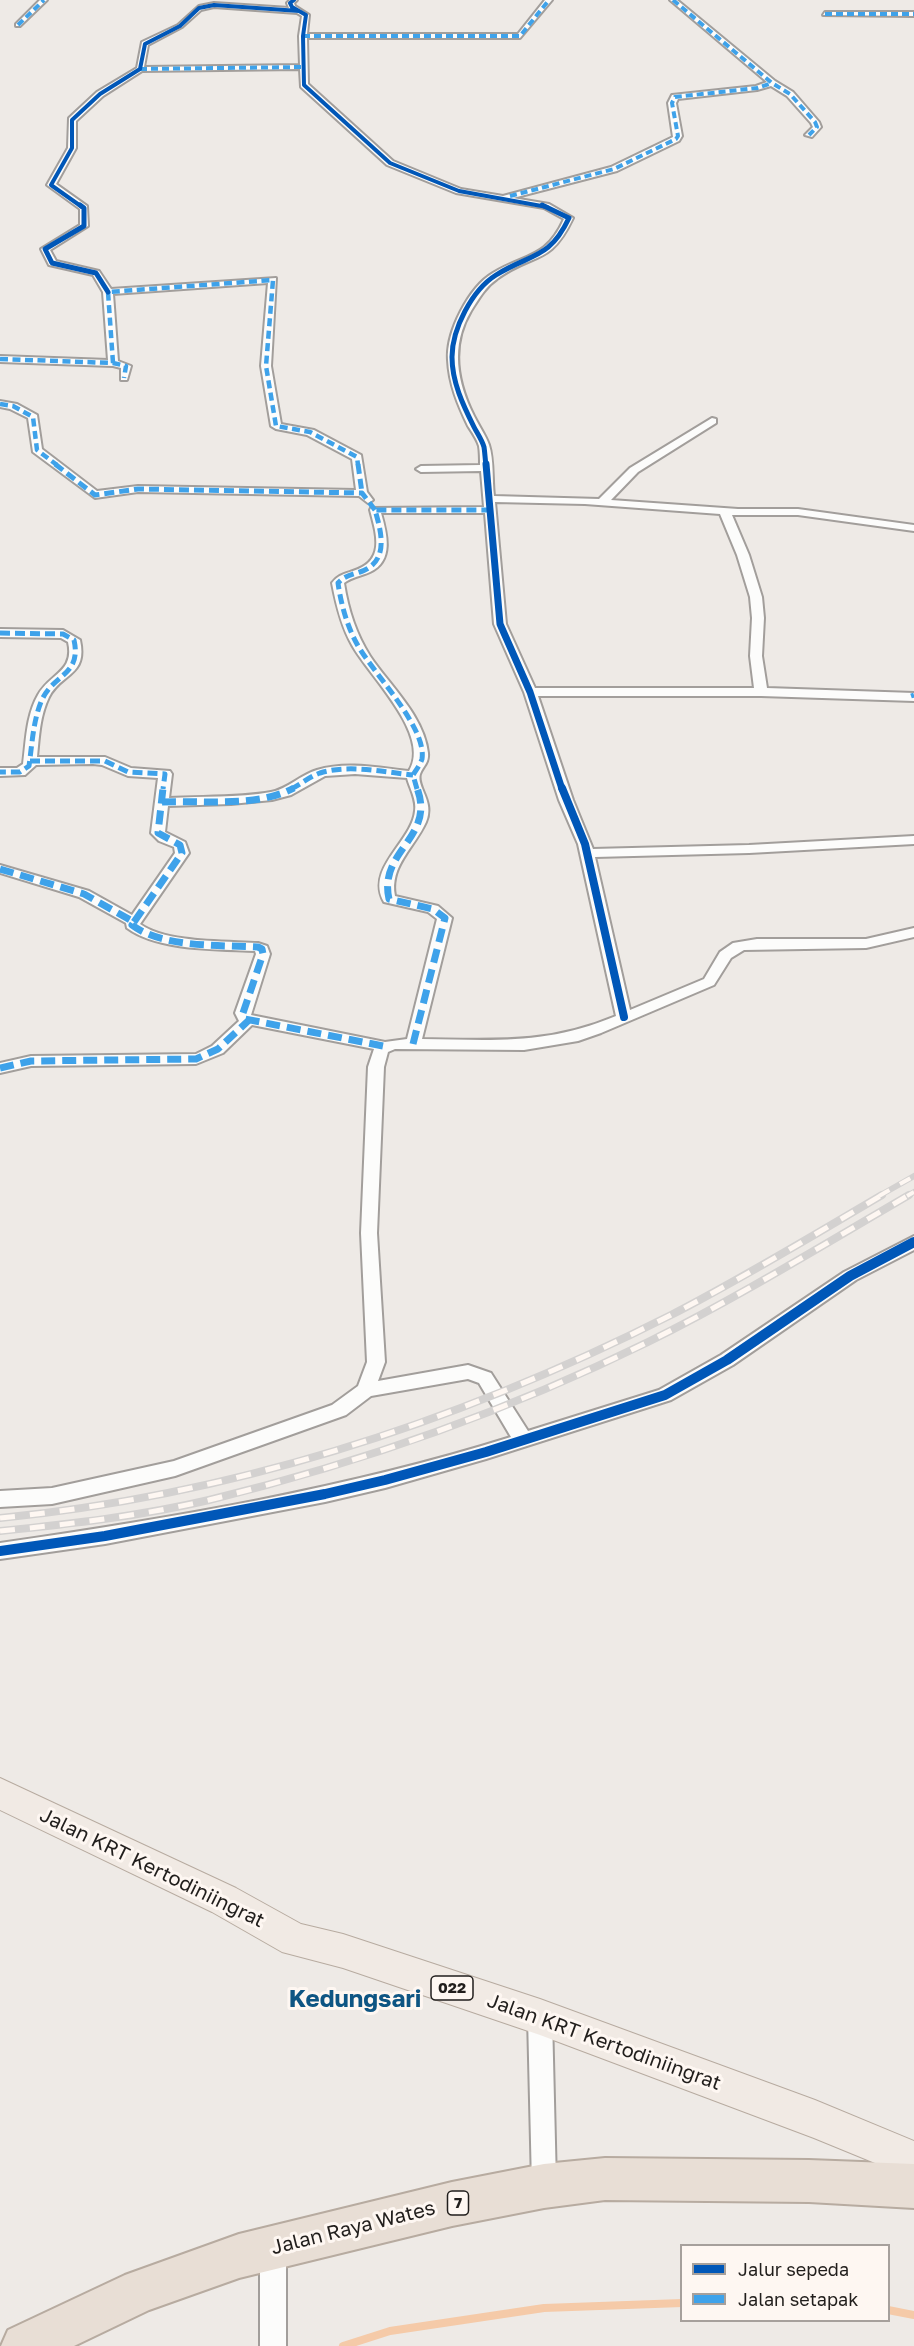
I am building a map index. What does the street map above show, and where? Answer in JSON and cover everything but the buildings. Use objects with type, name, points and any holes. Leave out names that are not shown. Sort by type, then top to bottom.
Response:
[{"type":"highway","name":"Jalan Raya Wates","points":[[24,2346],[150,2287],[188,2273],[273,2247],[452,2204],[544,2186],[605,2179],[809,2181],[914,2186]]},
{"type":"main road","name":"Jalan KRT Kertodiniingrat","points":[[0,1793],[224,1900],[295,1940],[343,1951],[540,2017],[804,2115],[914,2160]]},
{"type":"street","points":[[18,25],[44,0]]},
{"type":"street","points":[[294,0],[290,3],[306,15],[303,36],[304,85],[390,163],[459,191],[546,206],[569,218],[558,240],[536,256],[489,280],[468,308],[452,343],[451,367],[472,422],[484,446],[500,624],[530,692],[566,800],[588,853],[624,1017]]},
{"type":"street","points":[[303,36],[520,36],[549,0]]},
{"type":"street","points":[[673,0],[772,83],[790,94],[815,122],[817,127],[809,135]]},
{"type":"street","points":[[140,69],[145,44],[180,26],[199,8],[214,5],[298,11]]},
{"type":"street","points":[[825,14],[914,14]]},
{"type":"street","points":[[113,363],[108,292],[96,273],[52,262],[45,249],[84,226],[84,208],[51,185],[72,148],[72,120],[100,94],[140,69],[303,67]]},
{"type":"street","points":[[498,199],[605,171],[671,142],[678,136],[672,103],[675,98],[757,88],[772,83]]},
{"type":"street","points":[[108,292],[273,280],[266,366],[276,426],[310,432],[357,457],[363,493],[375,510],[383,541],[379,558],[370,568],[343,578],[338,583],[350,627],[358,646],[400,704],[420,744],[422,756],[420,766],[413,775]]},
{"type":"street","points":[[0,359],[113,363],[126,366],[124,378]]},
{"type":"street","points":[[0,404],[13,406],[33,417],[37,450],[95,495],[138,489],[363,493]]},
{"type":"street","points":[[602,502],[634,470],[712,421]]},
{"type":"street","points":[[422,469],[486,468]]},
{"type":"street","points":[[375,510],[602,502],[725,512],[798,512],[914,528]]},
{"type":"street","points":[[725,512],[743,555],[756,597],[758,618],[756,656],[761,693]]},
{"type":"street","points":[[0,633],[63,634],[74,640],[76,645],[76,659],[72,668],[42,698],[30,761],[26,770],[0,772]]},
{"type":"street","points":[[530,692],[913,696]]},
{"type":"street","points":[[30,761],[105,761],[128,771],[163,773],[165,782],[158,833],[180,845],[182,853],[132,925],[136,930],[161,939],[262,949],[262,957],[243,1013],[248,1021],[383,1046],[532,1044],[573,1037],[709,982],[716,974],[726,954],[743,945],[882,943],[914,932]]},
{"type":"street","points":[[162,802],[271,797],[291,791],[320,773],[331,771],[413,775]]},
{"type":"street","points":[[412,1044],[446,923],[445,918],[433,909],[393,900],[387,895],[392,869],[421,818],[422,810],[413,775]]},
{"type":"street","points":[[588,853],[749,849],[914,840]]},
{"type":"street","points":[[0,869],[84,894],[134,922]]},
{"type":"street","points":[[0,1068],[31,1061],[204,1058],[223,1047],[248,1021]]},
{"type":"street","points":[[366,1390],[376,1362],[369,1233],[376,1067],[379,1051],[383,1046]]},
{"type":"street","points":[[0,1551],[105,1536],[326,1494],[385,1480],[523,1440],[665,1395],[726,1360],[841,1282],[914,1242]]},
{"type":"street","points":[[0,1499],[52,1496],[176,1468],[339,1410],[366,1390],[468,1372],[485,1378],[523,1440]]},
{"type":"street","points":[[540,2017],[544,2186]]},
{"type":"street","points":[[273,2247],[273,2346]]},
{"type":"waterway","points":[[343,2346],[390,2331],[544,2308],[680,2303]]},
{"type":"waterway","points":[[890,2310],[914,2315]]},
{"type":"railway","points":[[879,1196],[914,1176]]},
{"type":"railway","points":[[907,1196],[914,1192]]},
{"type":"railway","points":[[0,1518],[88,1507],[260,1472],[345,1448],[428,1420],[511,1388],[671,1315],[751,1272],[882,1195]]},
{"type":"railway","points":[[0,1531],[131,1515],[183,1506],[322,1469],[433,1433],[542,1391],[648,1342],[747,1289],[909,1195]]},
{"type":"marked path","points":[[18,25],[44,0]]},
{"type":"marked path","points":[[303,36],[520,36],[549,0]]},
{"type":"marked path","points":[[673,0],[772,83],[790,94],[815,122],[817,127],[809,135]]},
{"type":"marked path","points":[[825,14],[914,14]]},
{"type":"marked path","points":[[140,69],[304,67]]},
{"type":"marked path","points":[[510,196],[614,169],[676,139],[678,136],[672,103],[675,97],[757,88],[772,83]]},
{"type":"marked path","points":[[113,363],[108,292],[273,280],[266,366],[276,426],[310,432],[357,457],[362,493]]},
{"type":"marked path","points":[[0,359],[113,363],[126,366],[124,378]]},
{"type":"marked path","points":[[0,404],[13,406],[33,417],[37,450],[95,495],[138,489],[362,493],[375,510]]},
{"type":"marked path","points":[[413,1044],[445,918],[433,909],[389,899],[387,887],[388,876],[393,865],[419,822],[422,812],[422,803],[413,775],[422,755],[419,741],[405,712],[357,644],[345,615],[338,583],[347,576],[369,569],[380,556],[382,539],[375,510],[490,510]]},
{"type":"marked path","points":[[0,633],[63,634],[74,640],[76,651],[72,667],[47,690],[43,697],[35,722],[29,766],[20,772],[0,772]]},
{"type":"marked path","points":[[30,761],[105,761],[128,772],[165,774],[158,833],[180,845],[182,853],[134,922]]},
{"type":"marked path","points":[[162,802],[272,796],[287,792],[315,775],[332,771],[355,770],[413,775]]},
{"type":"marked path","points":[[0,869],[84,894],[134,922],[132,925],[140,931],[154,936],[171,940],[258,947],[262,949],[263,954],[243,1013],[245,1019],[383,1046]]},
{"type":"marked path","points":[[0,1068],[31,1061],[196,1059],[218,1049],[248,1021]]},
{"type":"cycle path","points":[[294,0],[290,3],[292,7],[306,15],[303,36],[304,85],[390,163],[459,191],[546,206],[569,218],[559,238],[546,251],[496,275],[483,287],[461,321],[454,339],[452,357],[459,392],[484,446],[500,624],[530,692],[566,800],[585,844],[624,1017]]},
{"type":"cycle path","points":[[108,292],[96,273],[52,263],[45,249],[84,226],[84,208],[51,185],[72,148],[72,120],[100,94],[140,69],[145,44],[180,26],[199,8],[214,5],[299,11]]},
{"type":"cycle path","points":[[0,1551],[105,1536],[325,1494],[385,1480],[486,1452],[665,1395],[727,1360],[850,1276],[914,1242]]},
{"type":"district","name":"Kedungsari","points":[[355,1999]]}]
